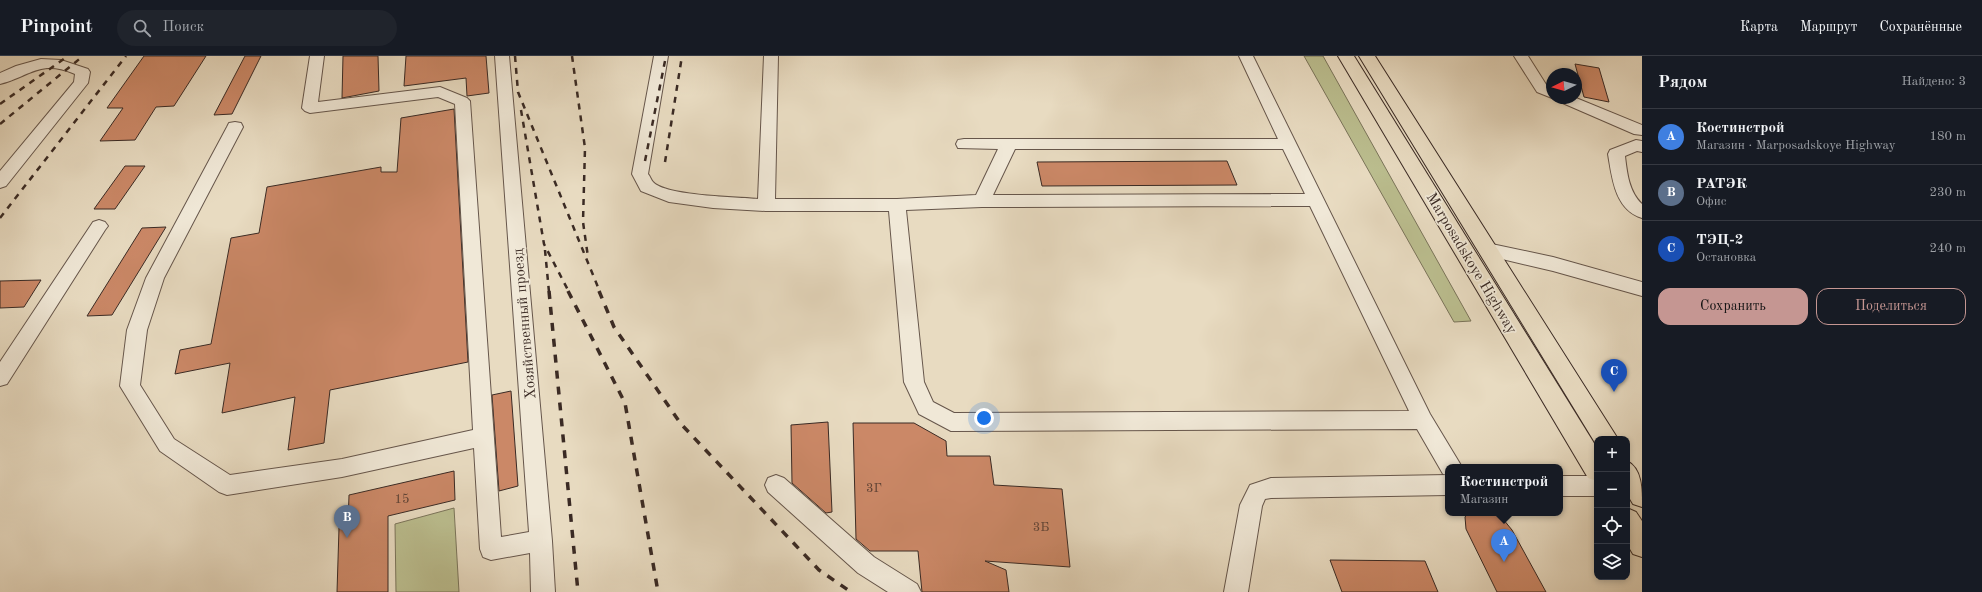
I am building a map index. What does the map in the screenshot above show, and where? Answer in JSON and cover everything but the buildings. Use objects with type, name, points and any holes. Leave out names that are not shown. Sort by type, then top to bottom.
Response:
[{"type":"main road","name":"Marposadskoye Highway","points":[[1346,56],[1594,465]]},
{"type":"main road","name":"Marposadskoye Highway","points":[[1367,56],[1604,436]]},
{"type":"main road","points":[[1630,525],[1642,545]]},
{"type":"street","points":[[317,56],[310,108],[440,92],[462,101],[491,550],[541,541]]},
{"type":"street","name":"Хозяйственный проезд","points":[[502,56],[541,541],[543,592]]},
{"type":"street","points":[[661,56],[640,174],[647,187],[676,197],[713,202],[766,205],[897,205],[982,201],[1317,200]]},
{"type":"street","points":[[766,205],[771,56]]},
{"type":"street","points":[[1246,56],[1423,420],[1449,464]]},
{"type":"street","points":[[1521,56],[1542,89],[1546,91]]},
{"type":"street","points":[[0,79],[24,67],[46,61],[72,65],[83,72],[81,83],[0,182]]},
{"type":"street","points":[[1577,104],[1640,130]]},
{"type":"street","points":[[235,127],[155,278],[137,330],[130,386],[167,445],[227,485],[342,468],[484,437]]},
{"type":"street","points":[[964,144],[1289,144]]},
{"type":"street","points":[[982,201],[1009,144]]},
{"type":"street","points":[[1642,147],[1636,145],[1616,154],[1624,192],[1632,207],[1642,212]]},
{"type":"street","points":[[897,205],[914,382],[926,408],[951,422],[1423,420]]},
{"type":"street","points":[[0,378],[99,226]]},
{"type":"street","points":[[1487,249],[1553,264],[1642,289]]},
{"type":"street","points":[[776,485],[866,565],[909,592]]},
{"type":"street","points":[[1236,592],[1251,505],[1258,492],[1271,488],[1445,486]]},
{"type":"street","points":[[1563,486],[1594,486]]},
{"type":"green space","points":[[1304,56],[1323,56],[1471,321],[1454,322]]},
{"type":"green space","points":[[454,508],[459,592],[396,592],[395,524]]},
{"type":"railway","points":[[0,104],[68,56]]},
{"type":"railway","points":[[0,124],[83,56]]},
{"type":"railway","points":[[0,218],[126,56]]},
{"type":"railway","points":[[515,56],[518,92],[600,292]]},
{"type":"railway","points":[[572,56],[585,148],[583,222],[588,257]]},
{"type":"railway","points":[[645,161],[666,56]]},
{"type":"railway","points":[[665,162],[682,56]]},
{"type":"railway","points":[[521,110],[544,244],[569,292]]},
{"type":"railway","points":[[545,250],[549,292]]},
{"type":"railway","points":[[549,291],[578,592]]},
{"type":"railway","points":[[568,291],[625,403],[658,592]]},
{"type":"railway","points":[[599,291],[614,327],[681,424],[819,570],[851,592]]},
{"type":"place","name":"ТЭЦ-2","points":[[1614,392]]},
{"type":"place","name":"РАТЭК","points":[[347,538]]},
{"type":"place","name":"Костинстрой","points":[[1504,562]]}]
